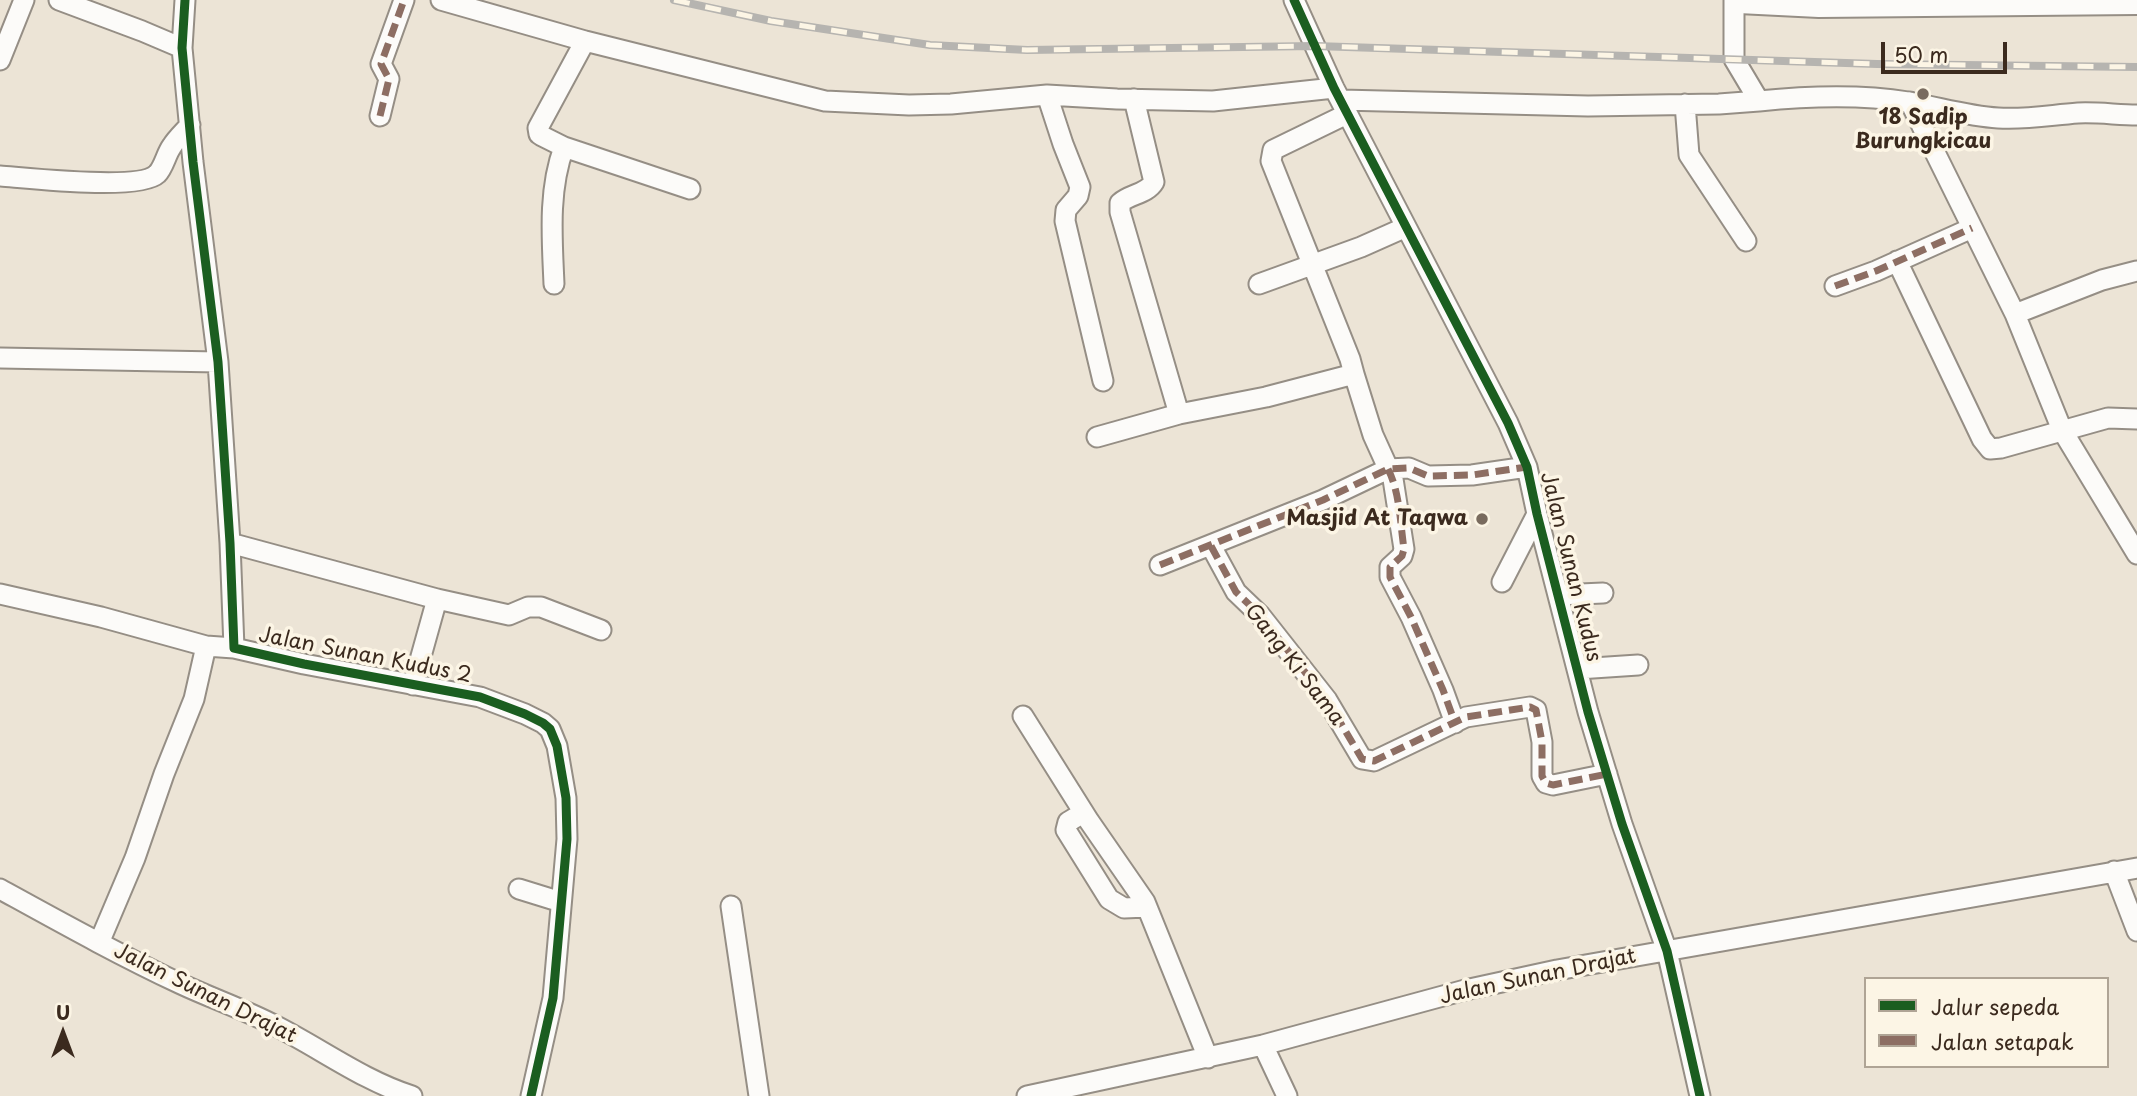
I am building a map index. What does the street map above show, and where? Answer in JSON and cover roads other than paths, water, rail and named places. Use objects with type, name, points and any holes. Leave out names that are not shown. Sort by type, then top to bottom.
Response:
[{"type":"highway","points":[[1737,0],[1819,4],[2137,1]]},
{"type":"street","points":[[0,60],[24,0]]},
{"type":"street","points":[[59,0],[183,48]]},
{"type":"street","name":"Jalan Sunan Kudus 2","points":[[185,0],[183,48],[218,362],[234,648],[480,696],[524,714],[550,729],[557,746],[566,798],[566,839],[553,998],[531,1096]]},
{"type":"street","points":[[380,116],[389,79],[380,64],[404,0]]},
{"type":"street","points":[[441,0],[585,41],[825,100],[909,105],[1047,95],[1133,99],[1588,106],[1685,104],[1815,96],[1877,98],[1998,118],[2081,113],[2137,116]]},
{"type":"street","name":"Jalan Sunan Kudus","points":[[1294,0],[1341,101],[1508,423],[1527,467],[1588,712],[1667,951],[1700,1096]]},
{"type":"street","points":[[1737,0],[1734,59],[1759,100]]},
{"type":"street","points":[[585,41],[538,128],[542,136],[564,147],[690,189]]},
{"type":"street","points":[[1047,95],[1080,187],[1078,196],[1066,210],[1065,221],[1103,381]]},
{"type":"street","points":[[1133,99],[1154,183],[1151,188],[1126,197],[1120,203],[1120,212],[1179,414]]},
{"type":"street","points":[[1341,101],[1273,150],[1271,161],[1350,359],[1373,435],[1393,479],[1404,549],[1402,556],[1390,567],[1390,576],[1411,617],[1455,723]]},
{"type":"street","points":[[1910,102],[2015,314],[2062,430],[2137,554]]},
{"type":"street","points":[[1685,104],[1689,155],[1746,241]]},
{"type":"street","points":[[0,176],[98,183],[148,179],[159,172],[172,145],[190,125]]},
{"type":"street","points":[[554,284],[553,204],[556,175],[564,147]]},
{"type":"street","points":[[1259,284],[1361,247],[1406,227]]},
{"type":"street","points":[[1835,286],[1972,228]]},
{"type":"street","points":[[1897,261],[1982,439],[1990,449],[2108,418],[2137,419]]},
{"type":"street","points":[[2015,314],[2102,280],[2137,271]]},
{"type":"street","points":[[0,358],[218,362]]},
{"type":"street","points":[[1097,437],[1179,414],[1266,397],[1354,374]]},
{"type":"street","points":[[1160,565],[1323,500],[1388,469],[1409,468],[1428,476],[1472,475],[1527,467]]},
{"type":"street","points":[[1502,582],[1537,514]]},
{"type":"street","points":[[230,544],[437,599],[509,615],[528,607],[541,607],[601,630]]},
{"type":"street","name":"Gang Ki Sama","points":[[1211,546],[1236,592],[1260,615],[1326,700],[1362,759],[1374,761],[1455,723],[1481,714],[1534,707],[1542,743],[1542,776],[1546,783],[1553,785],[1607,774]]},
{"type":"street","points":[[1558,595],[1602,593]]},
{"type":"street","points":[[0,594],[101,617],[206,646],[234,648]]},
{"type":"street","points":[[413,685],[437,599]]},
{"type":"street","points":[[99,943],[135,858],[194,699],[206,646]]},
{"type":"street","points":[[1578,668],[1638,665]]},
{"type":"street","points":[[1023,716],[1083,813],[1147,907],[1208,1058]]},
{"type":"street","points":[[1083,813],[1068,822],[1066,830],[1109,899],[1124,908],[1147,907]]},
{"type":"street","name":"Jalan Sunan Drajat","points":[[1027,1096],[1263,1045],[1465,990],[1557,970],[2137,868]]},
{"type":"street","points":[[2113,871],[2137,931]]},
{"type":"street","name":"Jalan Sunan Drajat","points":[[0,889],[99,943],[183,985],[227,1002],[345,1066],[412,1096]]},
{"type":"street","points":[[519,889],[561,902]]},
{"type":"street","points":[[731,906],[759,1096]]},
{"type":"street","points":[[1263,1045],[1287,1096]]},
{"type":"railway","points":[[674,0],[771,21],[930,45],[1027,50],[1315,46],[1877,64],[2137,67]]},
{"type":"place","name":"18 Sadip Burungkicau","points":[[1923,94]]},
{"type":"place","name":"Masjid At Taqwa","points":[[1482,519]]}]
